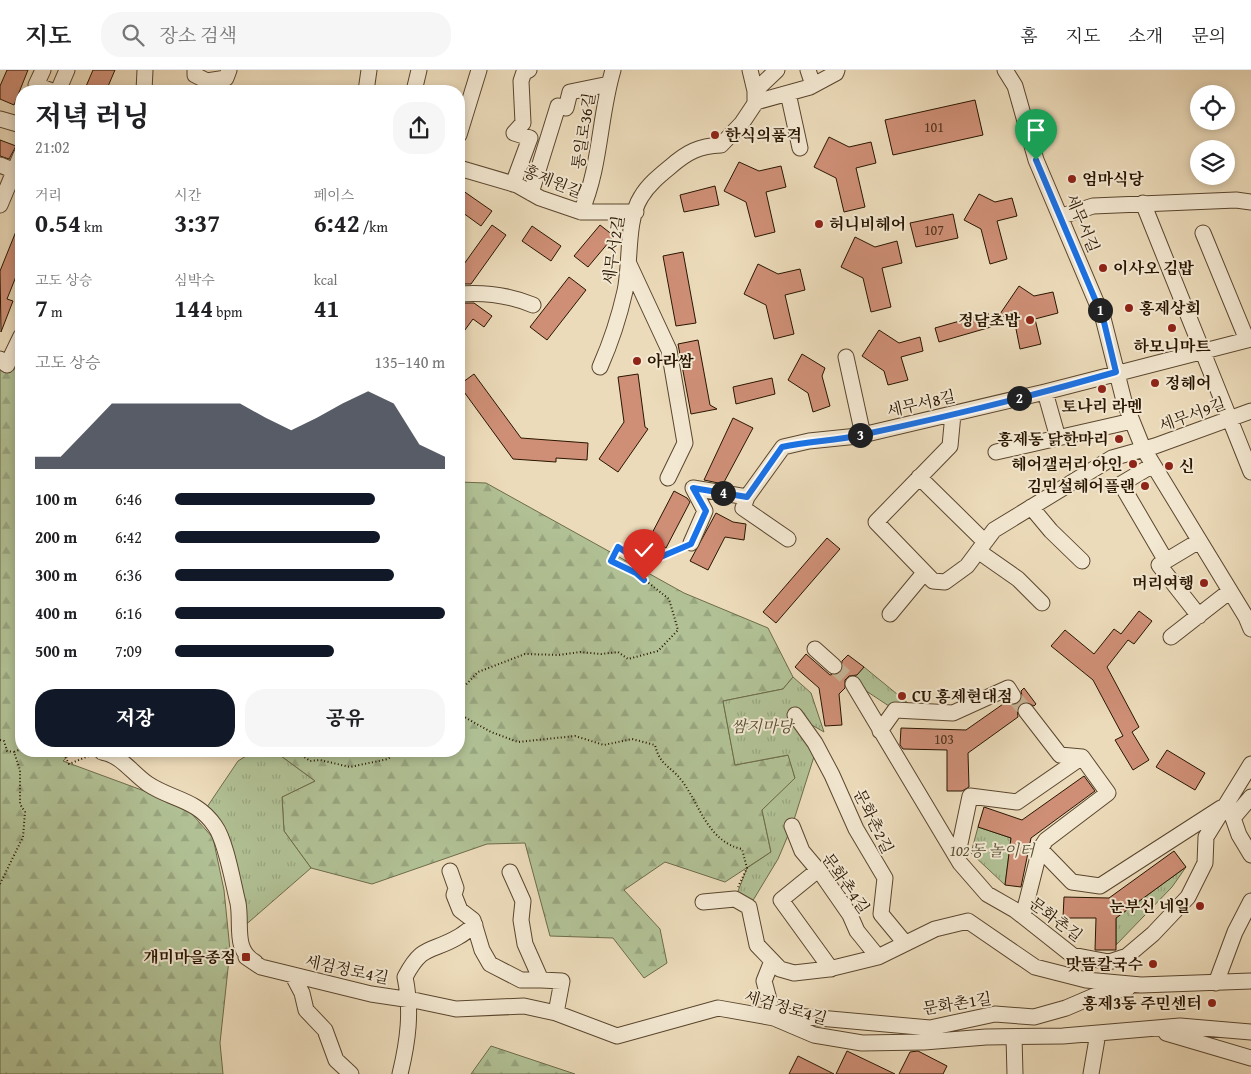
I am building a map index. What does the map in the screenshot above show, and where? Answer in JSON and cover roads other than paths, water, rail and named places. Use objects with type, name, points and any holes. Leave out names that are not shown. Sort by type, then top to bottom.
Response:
[{"type":"street","points":[[36,85],[42,70]]},
{"type":"street","points":[[61,85],[67,70]]},
{"type":"street","points":[[144,85],[145,70]]},
{"type":"street","points":[[195,70],[195,76],[207,81],[226,78],[229,70]]},
{"type":"street","points":[[367,85],[369,70]]},
{"type":"street","points":[[415,85],[419,70]]},
{"type":"street","points":[[465,116],[479,70]]},
{"type":"street","points":[[513,184],[530,138],[514,133],[523,122],[521,81],[524,72],[529,70]]},
{"type":"street","points":[[750,70],[756,102],[813,85],[836,73],[837,70]]},
{"type":"street","name":"세무서2길","points":[[600,367],[613,338],[626,289],[628,263],[639,198],[652,182],[678,159],[701,146],[721,145],[742,123],[755,98],[777,70]]},
{"type":"street","points":[[808,70],[813,85]]},
{"type":"street","name":"세무서길","points":[[1005,70],[1015,86],[1036,160],[1062,216],[1103,318],[1116,372],[1143,448],[1230,591],[1251,630]]},
{"type":"street","name":"통일로36길","points":[[531,193],[558,106],[566,108],[570,92],[611,77],[595,172],[581,212]]},
{"type":"street","points":[[788,93],[800,148]]},
{"type":"street","points":[[0,119],[15,123]]},
{"type":"street","points":[[0,165],[14,171],[0,206]]},
{"type":"street","name":"홍제원길","points":[[465,170],[513,184],[581,212],[636,212]]},
{"type":"street","points":[[1062,216],[1093,206],[1236,200],[1251,202]]},
{"type":"street","points":[[1143,204],[1251,472]]},
{"type":"street","points":[[1203,233],[1250,339]]},
{"type":"street","points":[[628,263],[669,350],[685,442],[668,478]]},
{"type":"street","points":[[465,294],[496,294],[517,298],[533,305]]},
{"type":"street","name":"세무서8길","points":[[747,497],[782,447],[809,441],[863,435],[1044,392],[1250,339]]},
{"type":"street","points":[[4,362],[15,345]]},
{"type":"street","points":[[846,357],[863,435]]},
{"type":"street","points":[[1044,392],[1058,438]]},
{"type":"street","name":"세무서9길","points":[[924,573],[933,582],[945,582],[967,566],[994,530],[1112,458],[1251,411]]},
{"type":"street","points":[[890,614],[924,573],[876,522],[950,446],[953,414]]},
{"type":"street","points":[[996,452],[1132,421]]},
{"type":"street","points":[[1153,465],[1121,484],[1166,561]]},
{"type":"street","points":[[920,477],[982,547],[1042,603]]},
{"type":"street","points":[[691,544],[706,511],[693,488],[747,497],[743,508],[788,539]]},
{"type":"street","points":[[1031,507],[1051,532],[1082,561]]},
{"type":"street","points":[[1199,541],[1160,565],[1199,616]]},
{"type":"street","points":[[1171,637],[1230,591]]},
{"type":"street","points":[[815,649],[834,666]]},
{"type":"street","points":[[880,731],[895,710],[952,713],[1008,688],[1014,696]]},
{"type":"street","name":"문화촌길","points":[[859,689],[880,731],[957,858],[987,894],[1023,916],[1072,955],[1108,962],[1127,956],[1153,934],[1188,897],[1205,864],[1206,837],[1222,807],[1251,764]]},
{"type":"street","points":[[1023,916],[1040,849],[1046,840],[1108,793],[1082,757],[1060,755],[1026,711]]},
{"type":"street","name":"문화촌2길","points":[[795,715],[832,775],[856,830],[885,878],[881,914],[905,943]]},
{"type":"street","name":"세검정로4길","points":[[116,757],[148,784],[189,801],[207,815],[216,827],[223,843],[238,904],[241,944],[246,957],[261,967],[292,976],[371,994],[456,1009],[524,1006],[556,1013],[617,1036],[718,1008],[774,1018],[814,1035],[862,1043],[1098,1033],[1180,1026],[1251,1032]]},
{"type":"street","points":[[957,858],[970,796],[1017,802],[1082,757]]},
{"type":"street","points":[[1251,797],[1233,818],[1239,835],[1251,855]]},
{"type":"street","points":[[1040,849],[1072,882],[1100,886],[1182,830],[1222,807]]},
{"type":"street","name":"문화촌4길","points":[[792,826],[802,852],[818,870],[850,915],[857,931],[878,957]]},
{"type":"street","points":[[818,870],[781,900],[831,969]]},
{"type":"street","points":[[450,871],[456,888],[454,895],[460,910],[473,920],[482,950],[490,964],[521,980],[562,981],[556,1013]]},
{"type":"street","points":[[510,872],[523,901],[521,920],[525,944],[541,980]]},
{"type":"street","points":[[703,902],[735,899],[749,907],[757,945],[780,969],[794,973],[831,969],[878,957],[935,929],[968,921],[1035,967],[1086,980],[1141,985],[1168,982],[1216,983],[1251,981]]},
{"type":"street","points":[[1216,983],[1235,932],[1251,901]]},
{"type":"street","name":"세검정로4길","points":[[400,1074],[408,1038],[410,1000],[405,977],[417,958],[426,949],[458,937],[475,925]]},
{"type":"street","points":[[772,961],[764,981],[774,1018]]},
{"type":"street","points":[[292,976],[302,993],[306,1010],[325,1030],[336,1060],[351,1074]]},
{"type":"street","name":"문화촌1길","points":[[774,1018],[798,1016],[930,1028],[995,1014],[1034,1017],[1066,1008],[1094,996],[1141,985]]},
{"type":"street","points":[[1148,1029],[1180,1035],[1251,1058]]},
{"type":"street","points":[[1091,1074],[1098,1033]]},
{"type":"street","points":[[1014,1037],[1015,1074]]},
{"type":"tunnel","points":[[834,666],[853,684]]},
{"type":"tunnel","points":[[1013,696],[1026,711]]},
{"type":"place","name":"한식의품격","points":[[715,135]]},
{"type":"place","name":"엄마식당","points":[[1072,179]]},
{"type":"place","name":"허니비헤어","points":[[819,224]]},
{"type":"place","name":"이사오 김밥","points":[[1103,268]]},
{"type":"place","name":"홍제상회","points":[[1129,308]]},
{"type":"place","name":"정담초밥","points":[[1030,320]]},
{"type":"place","name":"하모니마트","points":[[1172,328]]},
{"type":"place","name":"아라쌈","points":[[637,361]]},
{"type":"place","name":"정헤어","points":[[1155,383]]},
{"type":"place","name":"토나리 라멘","points":[[1102,389]]},
{"type":"place","name":"홍제동 닭한마리","points":[[1119,439]]},
{"type":"place","name":"헤어갤러리 아인","points":[[1133,464]]},
{"type":"place","name":"신","points":[[1169,466]]},
{"type":"place","name":"김민설헤어플랜","points":[[1145,486]]},
{"type":"place","name":"머리여행","points":[[1204,583]]},
{"type":"place","name":"CU 홍제현대점","points":[[902,696]]},
{"type":"place","name":"눈부신 네일","points":[[1200,906]]},
{"type":"place","name":"개미마을종점","points":[[246,957]]},
{"type":"place","name":"맛뜸칼국수","points":[[1153,964]]},
{"type":"place","name":"홍제3동 주민센터","points":[[1212,1003]]},
{"type":"park label","name":"쌈지마당","points":[[762,726]]},
{"type":"park label","name":"102동 놀이터","points":[[992,850]]}]
